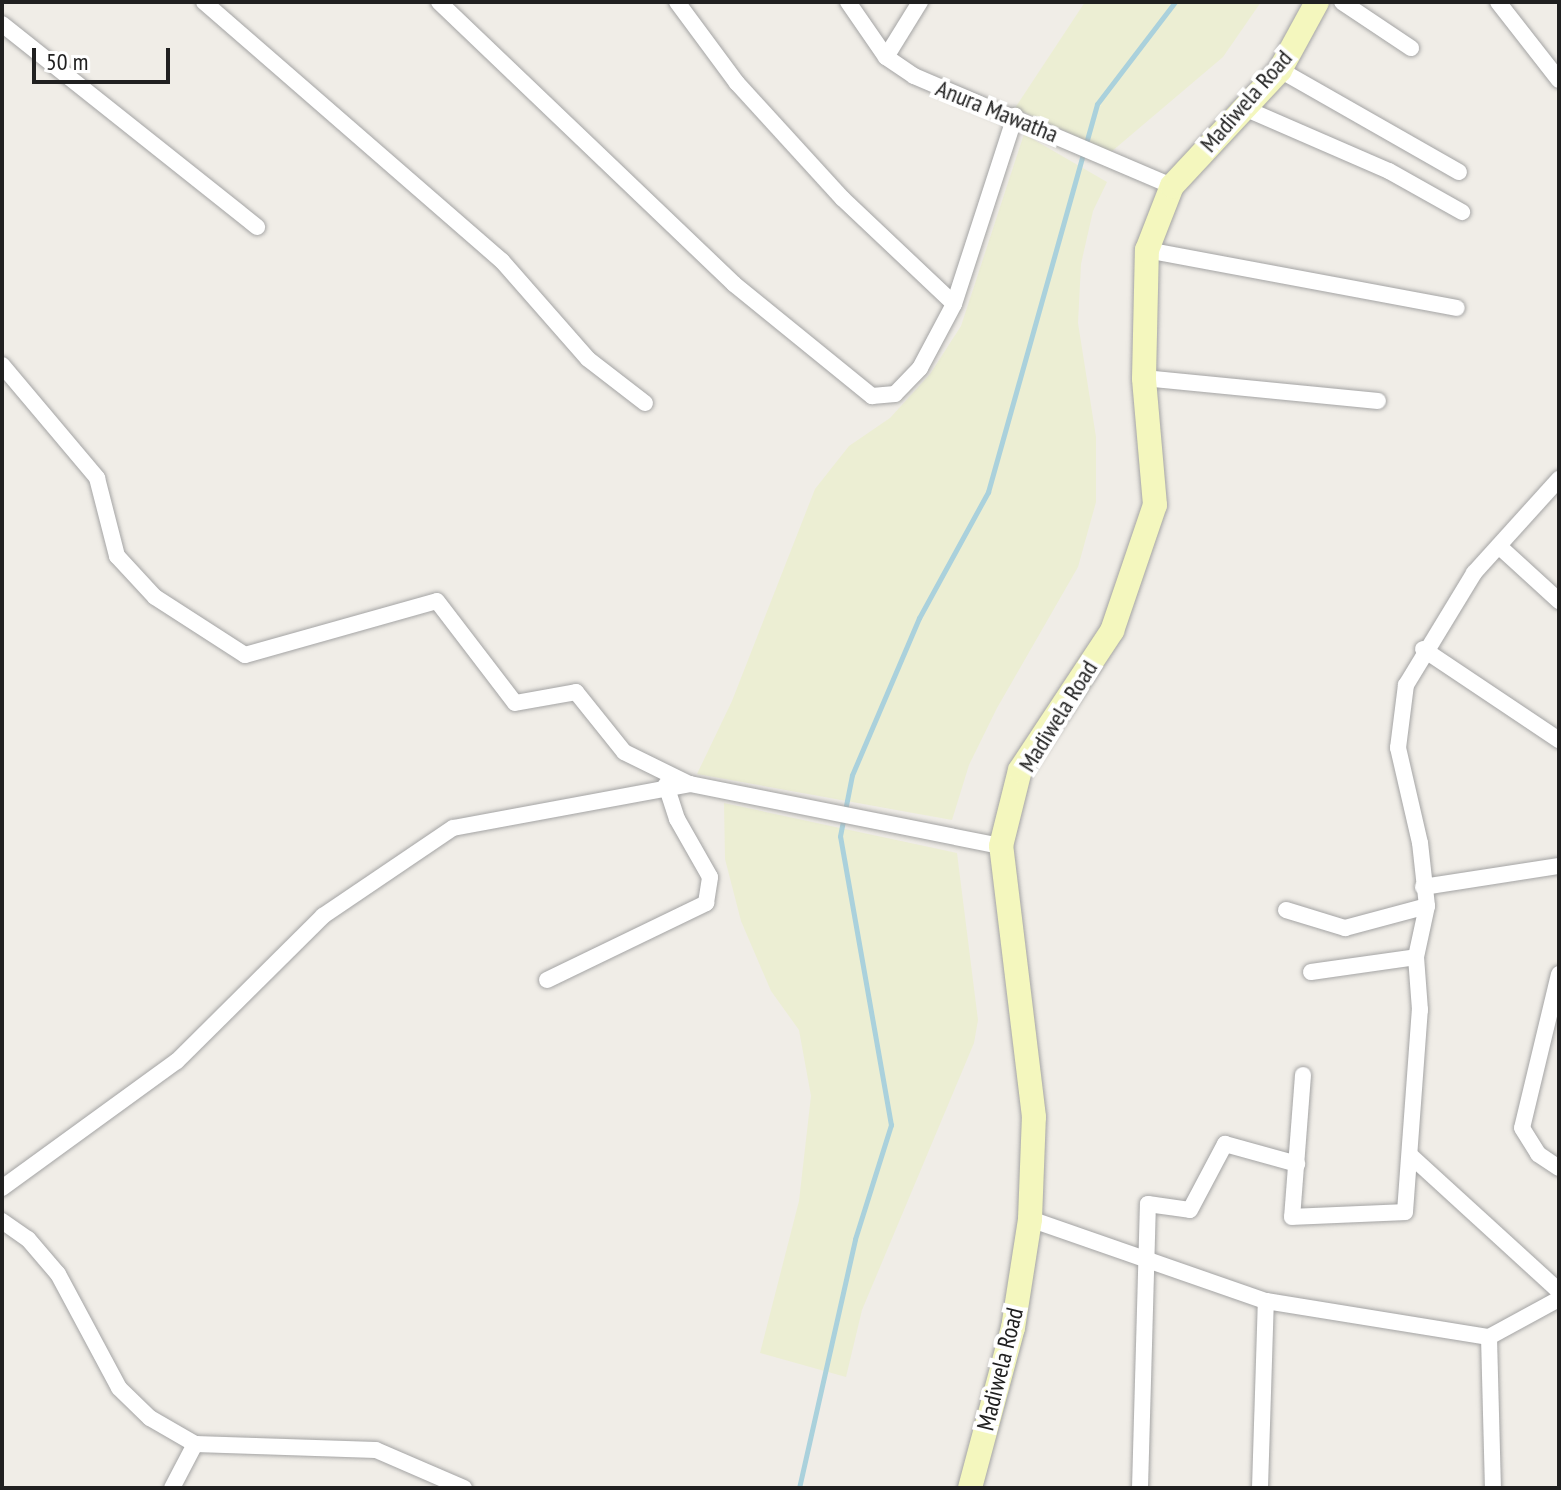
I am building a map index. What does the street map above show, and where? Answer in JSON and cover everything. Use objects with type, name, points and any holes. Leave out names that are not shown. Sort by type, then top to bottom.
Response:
[{"type":"main road","name":"Madiwela Road","points":[[970,1488],[1013,1328],[1030,1219],[1034,1117],[1001,846],[1020,770],[1112,631],[1155,505],[1144,378],[1147,250],[1172,186],[1280,70],[1317,2]]},
{"type":"street","points":[[204,2],[502,261],[588,359],[645,403]]},
{"type":"street","points":[[439,2],[734,284],[872,396],[895,394],[920,368],[954,304],[1015,116]]},
{"type":"street","points":[[677,2],[737,83],[842,198],[954,304]]},
{"type":"street","name":"Anura Mawatha","points":[[848,2],[886,57],[953,97],[1015,116],[1172,186]]},
{"type":"street","points":[[886,57],[920,2]]},
{"type":"street","points":[[1342,2],[1411,48]]},
{"type":"street","points":[[1498,2],[1559,80]]},
{"type":"street","points":[[2,24],[257,227]]},
{"type":"street","points":[[1280,70],[1459,172]]},
{"type":"street","points":[[1244,108],[1389,171],[1462,212]]},
{"type":"street","points":[[1147,250],[1457,308]]},
{"type":"street","points":[[2,365],[97,478],[117,556],[155,597],[245,655],[437,601],[515,703],[576,692],[624,752],[690,784]]},
{"type":"street","points":[[1144,378],[1378,401]]},
{"type":"street","points":[[1303,1075],[1292,1217],[1405,1212],[1420,1010],[1416,957],[1427,906],[1420,843],[1398,748],[1406,685],[1423,649],[1474,573],[1501,548],[1559,479]]},
{"type":"street","points":[[1501,548],[1559,601]]},
{"type":"street","points":[[1423,649],[1559,740]]},
{"type":"street","points":[[2,1188],[177,1061],[323,916],[453,828],[666,785],[690,784],[1001,846]]},
{"type":"street","points":[[547,980],[706,903],[710,877],[677,819],[666,785]]},
{"type":"street","points":[[1423,887],[1559,866]]},
{"type":"street","points":[[1286,910],[1345,928],[1427,906]]},
{"type":"street","points":[[1311,972],[1416,957]]},
{"type":"street","points":[[1559,974],[1522,1128],[1538,1154],[1559,1168]]},
{"type":"street","points":[[1140,1488],[1149,1256],[1148,1204],[1190,1210],[1225,1144],[1297,1164]]},
{"type":"street","points":[[1411,1156],[1559,1291]]},
{"type":"street","points":[[1030,1219],[1149,1256],[1266,1301],[1489,1337],[1559,1299]]},
{"type":"street","points":[[2,1221],[28,1239],[58,1274],[119,1388],[150,1418],[195,1444],[376,1450],[464,1488]]},
{"type":"street","points":[[1260,1488],[1266,1301]]},
{"type":"street","points":[[1489,1337],[1493,1488]]},
{"type":"street","points":[[172,1488],[195,1444]]},
{"type":"green space","points":[[1085,2],[1261,2],[1223,57],[1111,152],[1015,108]]},
{"type":"green space","points":[[1024,134],[1107,182],[1093,211],[1081,264],[1078,323],[1096,437],[1096,502],[1078,567],[997,708],[969,765],[952,820],[697,774],[732,701],[815,489],[849,446],[890,418],[930,374],[961,326]]},
{"type":"green space","points":[[724,803],[957,853],[978,1020],[974,1043],[862,1310],[846,1377],[760,1353],[799,1201],[811,1096],[799,1030],[771,991],[741,921],[725,859]]},
{"type":"waterway","points":[[799,1488],[855,1239],[891,1125],[840,836],[852,775],[919,618],[988,492],[1097,104],[1175,2]]}]
